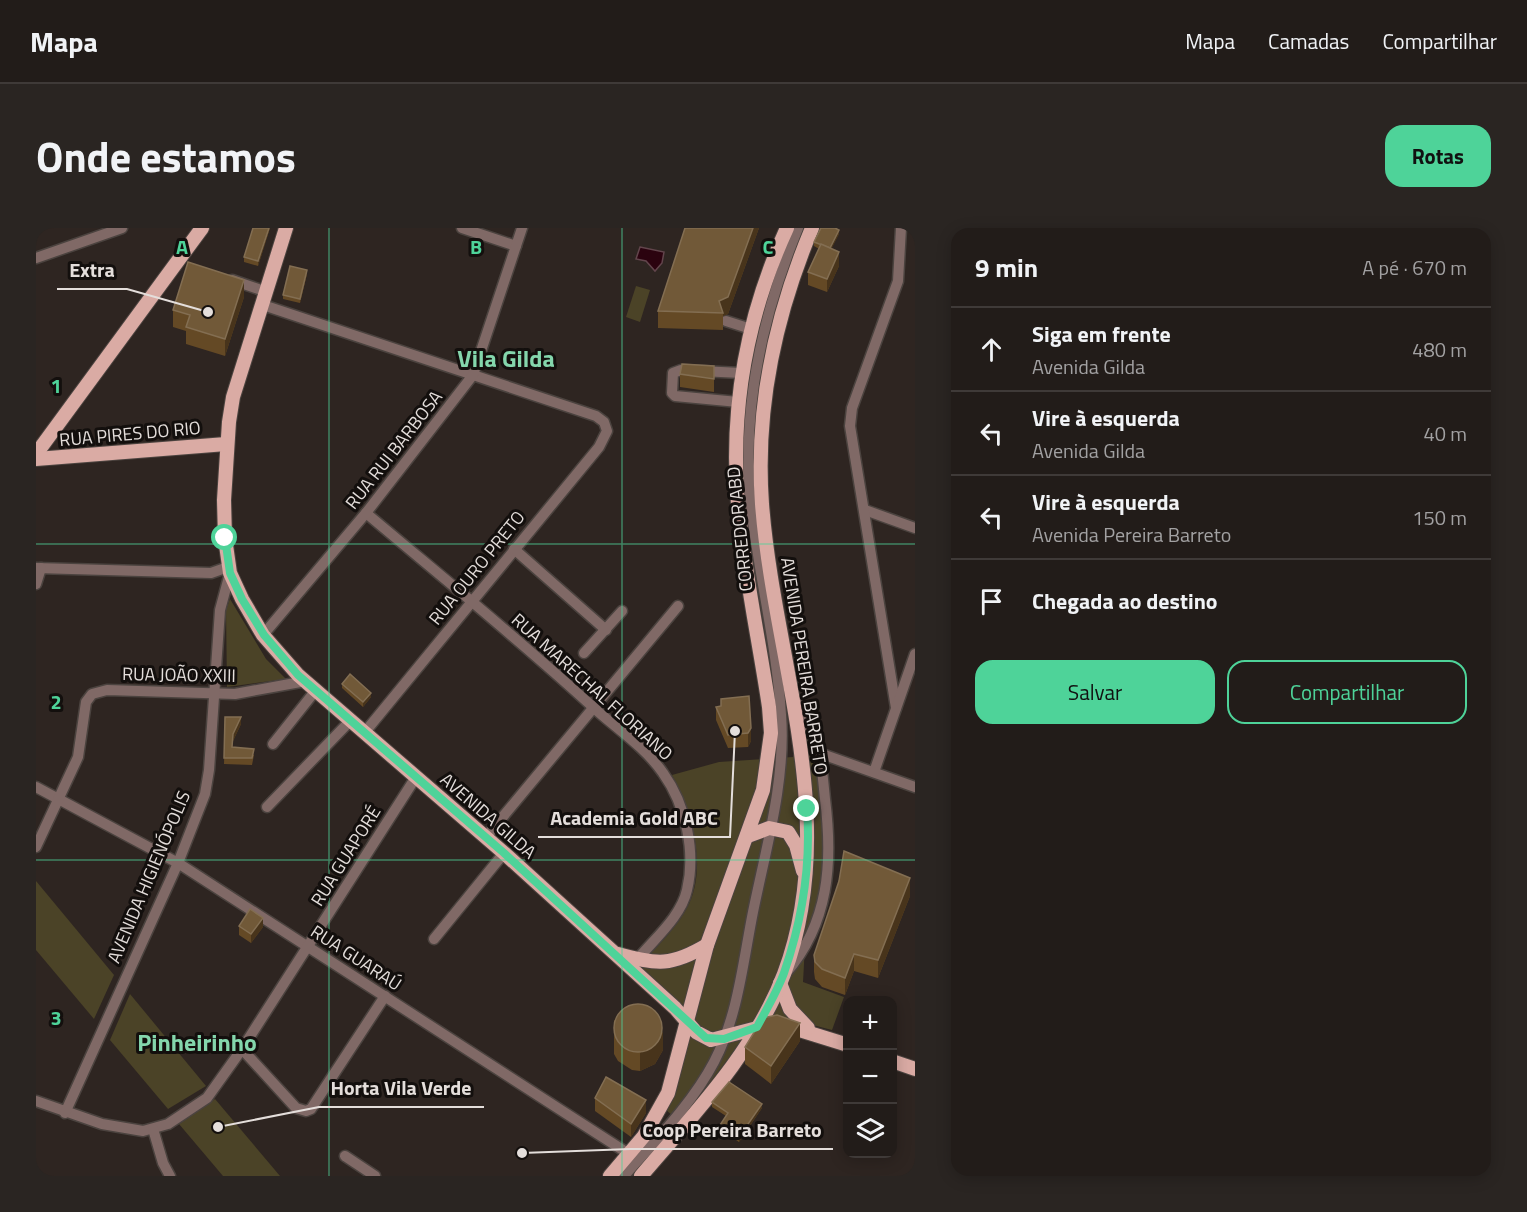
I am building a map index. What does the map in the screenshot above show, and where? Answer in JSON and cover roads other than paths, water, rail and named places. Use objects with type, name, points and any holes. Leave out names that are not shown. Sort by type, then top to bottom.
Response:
[{"type":"main road","points":[[36,454],[183,264],[202,228]]},
{"type":"main road","name":"AVENIDA HIGIENÓPOLIS","points":[[229,570],[224,500],[226,444],[233,397],[286,228]]},
{"type":"main road","points":[[610,1176],[652,1123],[668,1093],[706,945],[763,790],[771,733],[738,504],[738,402],[746,327],[787,228]]},
{"type":"main road","name":"AVENIDA PEREIRA BARRETO","points":[[641,1176],[711,1092],[757,1027],[782,979],[798,924],[805,879],[808,821],[795,709],[764,527],[761,443],[765,392],[773,345],[812,228]]},
{"type":"main road","name":"RUA PIRES DO RIO","points":[[36,459],[226,444]]},
{"type":"main road","name":"AVENIDA GILDA","points":[[229,570],[264,635],[311,685],[504,853],[686,1019],[701,1036],[711,1040],[724,1039]]},
{"type":"main road","points":[[748,836],[769,828],[788,832],[792,837],[805,879]]},
{"type":"main road","points":[[613,953],[652,963],[676,961],[706,945]]},
{"type":"main road","points":[[782,979],[790,1009],[812,1032]]},
{"type":"main road","points":[[724,1039],[757,1027],[777,1023],[843,1043]]},
{"type":"main road","points":[[897,1063],[915,1069]]},
{"type":"street","points":[[36,258],[122,228]]},
{"type":"street","points":[[462,228],[516,246]]},
{"type":"street","name":"RUA RUI BARBOSA","points":[[264,635],[366,513],[473,375],[522,228]]},
{"type":"street","name":"CORREDOR ABD","points":[[781,761],[781,712],[751,504],[749,444],[760,345],[768,314],[798,228]]},
{"type":"street","points":[[896,708],[865,510],[850,434],[850,417],[898,281],[901,228]]},
{"type":"street","points":[[222,277],[265,298],[473,375]]},
{"type":"street","points":[[726,321],[746,327]]},
{"type":"street","points":[[738,402],[675,396],[672,393],[673,374],[681,370],[741,373]]},
{"type":"street","name":"RUA OURO PRETO","points":[[365,732],[604,440],[607,430],[604,422],[596,416],[473,375]]},
{"type":"street","points":[[865,510],[915,528]]},
{"type":"street","name":"RUA MARECHAL FLORIANO","points":[[366,513],[594,708],[663,772],[682,810],[689,843],[689,874],[683,902],[637,960]]},
{"type":"street","points":[[514,549],[606,630]]},
{"type":"street","points":[[36,584],[38,568],[211,573],[229,570]]},
{"type":"street","name":"AVENIDA HIGIENÓPOLIS","points":[[65,1113],[178,863],[205,794],[209,770],[220,610],[229,570]]},
{"type":"street","points":[[486,837],[678,606]]},
{"type":"street","points":[[584,653],[622,611]]},
{"type":"street","points":[[874,772],[915,654]]},
{"type":"street","points":[[273,744],[311,685]]},
{"type":"street","name":"RUA JOÃO XXIII","points":[[59,799],[80,750],[89,696],[106,690],[235,694],[311,685]]},
{"type":"street","points":[[782,979],[804,949],[815,928],[827,889],[828,822],[819,753],[792,692]]},
{"type":"street","name":"CORREDOR ABD","points":[[624,1176],[685,1103],[713,1063],[724,1039],[736,1002],[781,761],[795,709]]},
{"type":"street","points":[[267,807],[351,720]]},
{"type":"street","points":[[819,753],[915,787]]},
{"type":"street","name":"RUA GUAPORÉ","points":[[153,1129],[168,1124],[207,1098],[242,1049],[416,777]]},
{"type":"street","name":"RUA GUARAÚ","points":[[36,787],[178,863],[629,1154]]},
{"type":"street","points":[[36,847],[59,799]]},
{"type":"street","points":[[434,939],[504,853]]},
{"type":"street","points":[[242,1049],[296,1108],[306,1111],[311,1109],[385,996]]},
{"type":"street","points":[[36,1101],[65,1113],[133,1130],[153,1129],[163,1163],[170,1176]]},
{"type":"street","name":"CORREDOR ABD","points":[[652,1123],[685,1103]]},
{"type":"street","points":[[345,1156],[375,1176]]},
{"type":"place","name":"Extra","points":[[208,312]]},
{"type":"place","name":"Academia Gold ABC","points":[[735,731]]},
{"type":"place","name":"Horta Vila Verde","points":[[218,1127]]},
{"type":"place","name":"Coop Pereira Barreto","points":[[522,1153]]},
{"type":"district","name":"Vila Gilda","points":[[506,359]]},
{"type":"district","name":"Pinheirinho","points":[[197,1043]]}]
